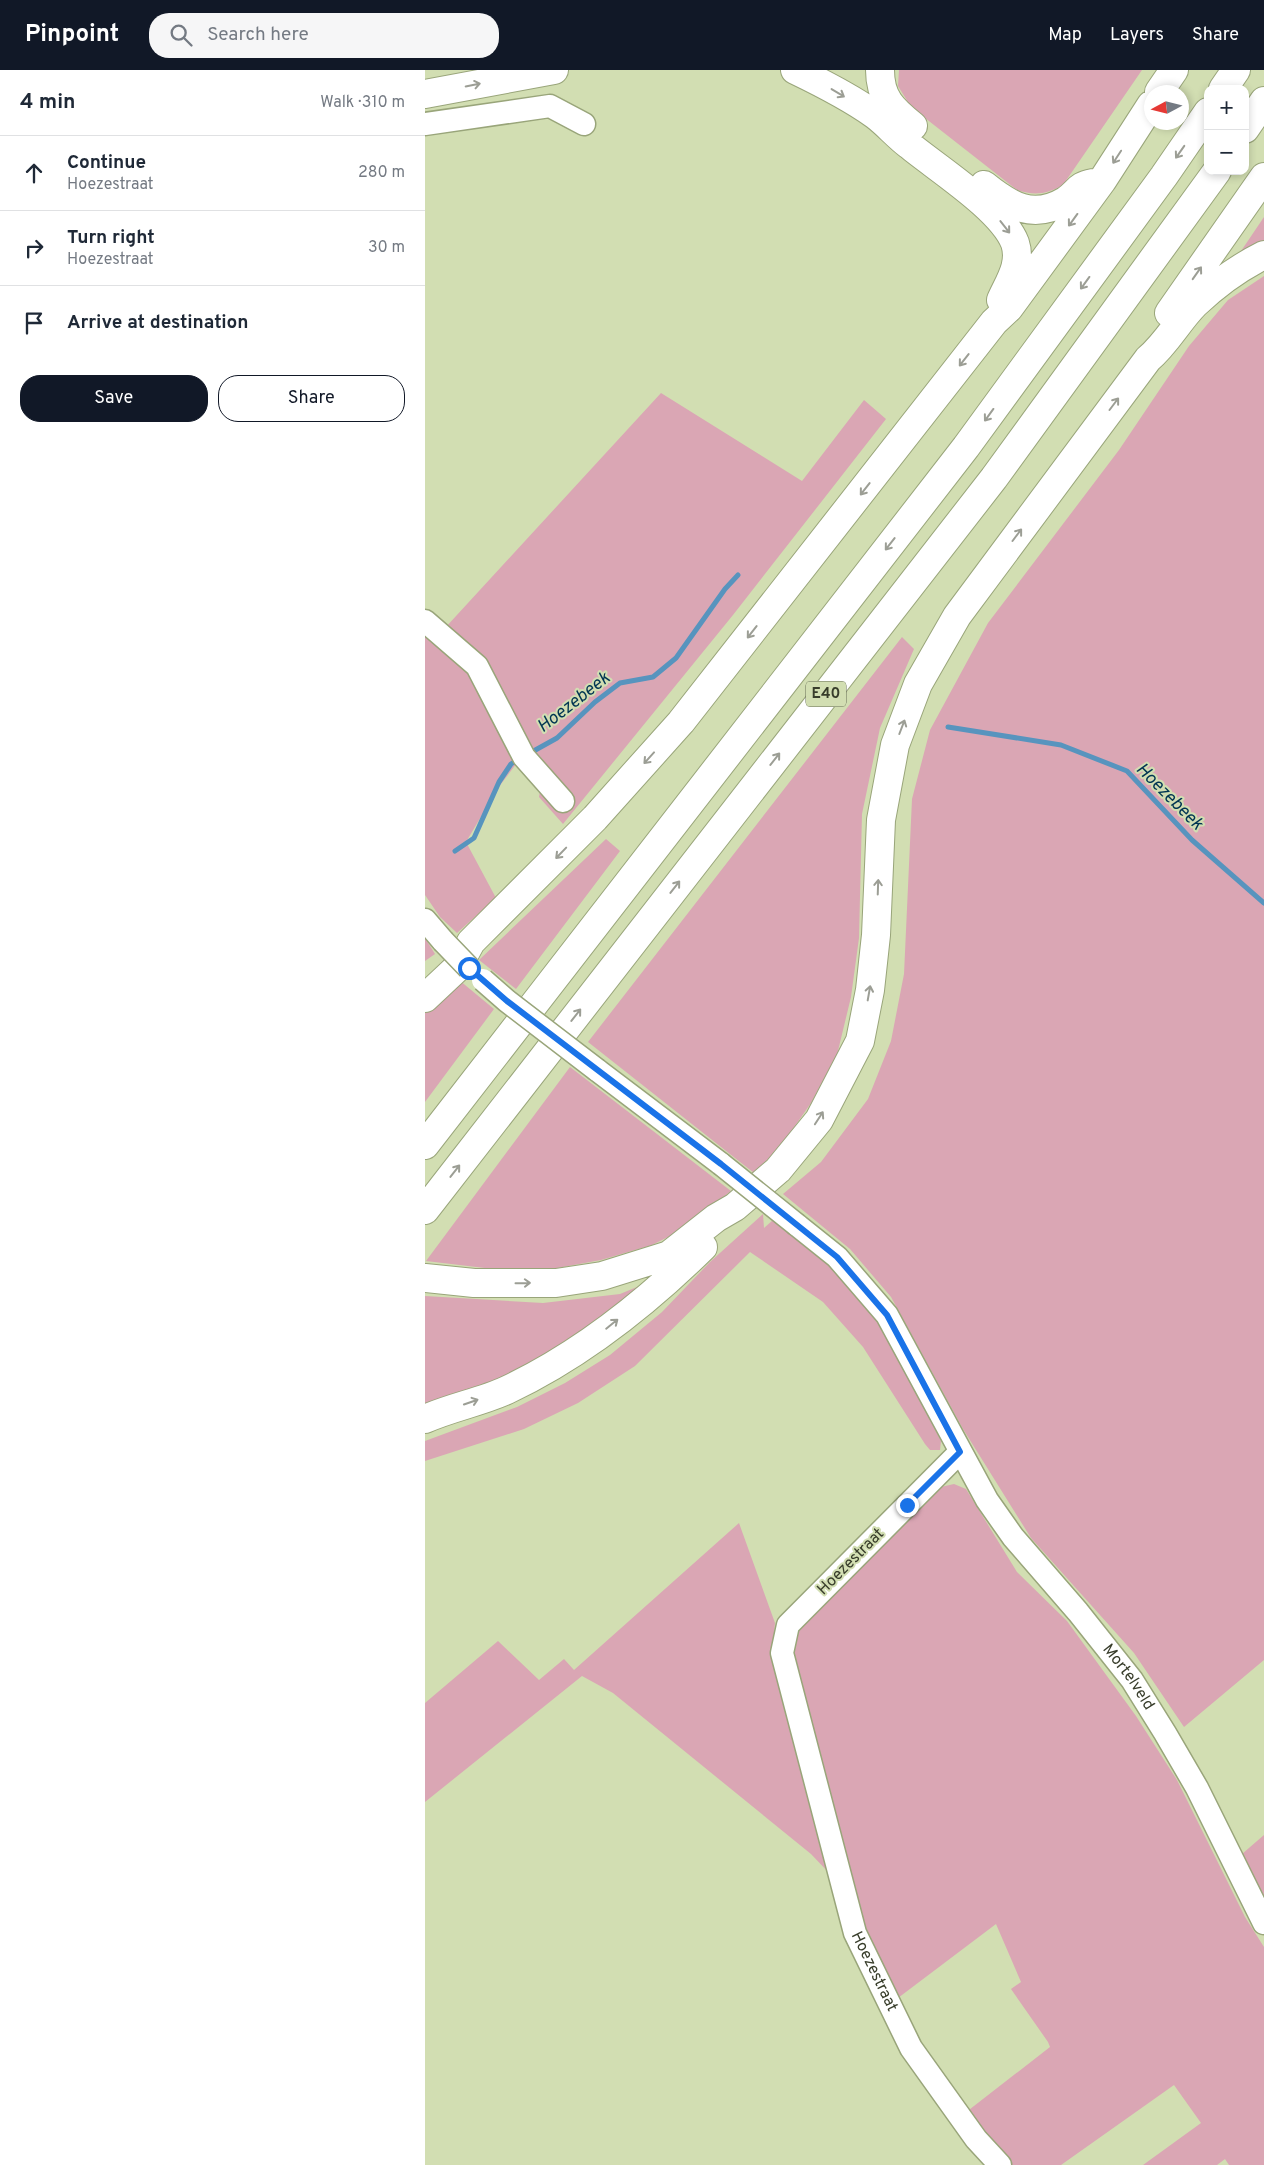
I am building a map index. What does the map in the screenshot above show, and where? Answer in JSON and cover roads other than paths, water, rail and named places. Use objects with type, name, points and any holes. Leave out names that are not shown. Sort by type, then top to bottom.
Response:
[{"type":"highway","points":[[425,94],[554,70]]},
{"type":"highway","points":[[795,70],[834,90],[875,115],[982,202],[1001,222],[1015,244],[1017,260],[1013,276],[1001,299],[994,322]]},
{"type":"highway","points":[[880,70],[880,83],[883,95],[897,112],[1013,207],[1037,210],[1051,207],[1069,198],[1081,185],[1102,181]]},
{"type":"highway","points":[[1164,85],[1174,70]]},
{"type":"highway","points":[[1226,85],[1236,70]]},
{"type":"highway","points":[[1249,123],[1264,101]]},
{"type":"highway","points":[[425,998],[457,968],[474,963],[595,818],[681,722],[994,322],[1009,308],[1102,181],[1144,116]]},
{"type":"highway","name":"E40","points":[[425,1145],[965,447],[1204,118]]},
{"type":"highway","name":"E40","points":[[425,1210],[994,478],[1214,175]]},
{"type":"highway","points":[[1147,359],[1149,341],[1264,177]]},
{"type":"highway","points":[[425,1278],[474,1283],[556,1283],[602,1276],[669,1256],[716,1218],[735,1207],[778,1170],[819,1120],[860,1041],[870,990],[876,935],[881,820],[895,745],[918,684],[957,616],[1147,359],[1157,351],[1195,304],[1227,278],[1264,254]]},
{"type":"highway","points":[[425,973],[447,953],[474,963]]},
{"type":"highway","points":[[425,1419],[505,1390],[548,1369],[589,1342],[679,1270],[723,1228],[735,1207]]},
{"type":"street","points":[[425,124],[550,106],[585,124]]},
{"type":"street","points":[[425,621],[477,666],[524,757],[563,801]]},
{"type":"street","points":[[425,920],[443,941],[474,963],[507,1001],[721,1164],[837,1257],[887,1315],[960,1452]]},
{"type":"street","name":"Mortelveld","points":[[960,1452],[987,1500],[1013,1537],[1079,1612],[1136,1688],[1197,1788],[1264,1923]]},
{"type":"street","name":"Hoezestraat","points":[[960,1452],[788,1625],[782,1653],[855,1933],[911,2048],[976,2139],[1000,2165]]},
{"type":"waterway","name":"Hoezebeek","points":[[530,753],[557,738],[595,702],[620,683],[653,677],[676,658],[725,589],[738,575]]},
{"type":"waterway","name":"Hoezebeek","points":[[948,727],[1061,745],[1127,771],[1192,840],[1264,903]]},
{"type":"waterway","name":"Hoezebeek","points":[[455,851],[474,838],[499,782],[511,764],[517,760]]}]
